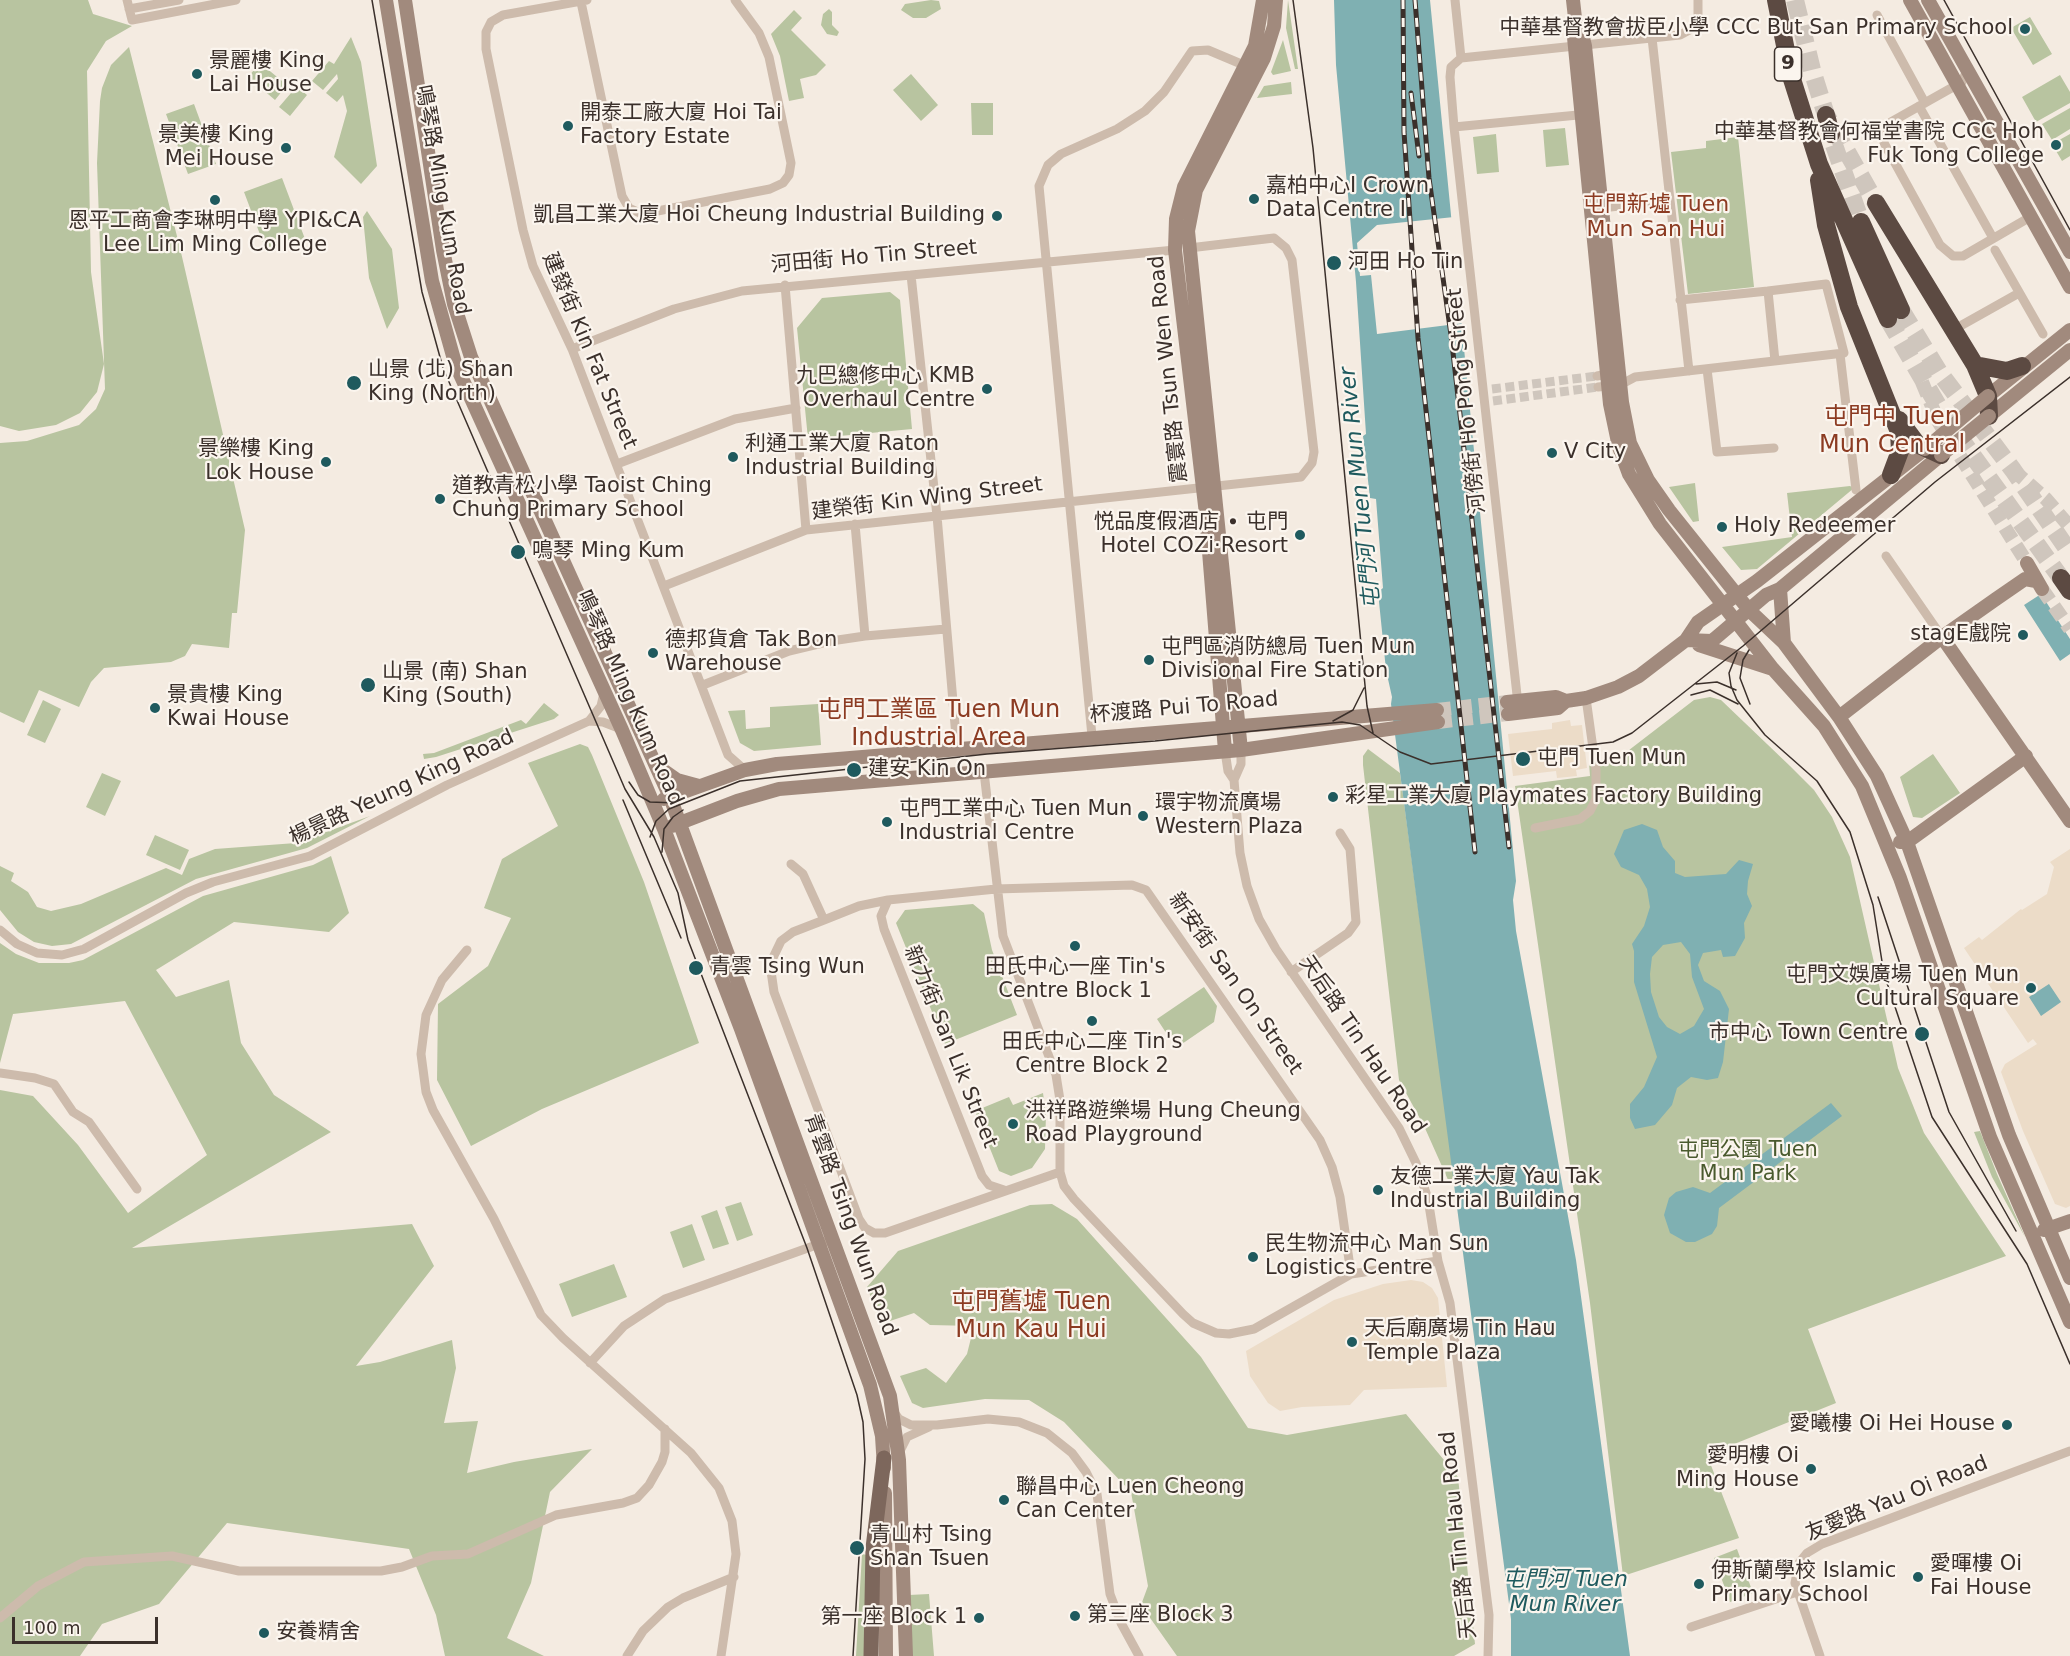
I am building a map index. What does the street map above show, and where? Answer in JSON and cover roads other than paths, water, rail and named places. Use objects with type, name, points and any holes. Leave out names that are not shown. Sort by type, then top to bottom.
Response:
[{"type":"highway","name":"9","points":[[1776,0],[1791,76],[1819,164],[1895,314],[1861,222]]},
{"type":"highway","points":[[1826,115],[1831,134]]},
{"type":"highway","points":[[1819,164],[1826,225],[1856,327],[1890,405],[1913,441],[1933,452]]},
{"type":"highway","points":[[1876,203],[1975,365],[1988,396],[1989,416]]},
{"type":"highway","points":[[1975,365],[2007,371],[2022,366]]},
{"type":"highway","points":[[1890,405],[1900,445],[1891,475]]},
{"type":"main road","name":"鳴琴路 Ming Kum Road","points":[[386,0],[426,253],[446,336],[476,415],[622,730],[664,830]]},
{"type":"main road","name":"震寰路 Tsun Wen Road","points":[[1241,750],[1240,724],[1208,486],[1177,211],[1184,187],[1246,66],[1258,36],[1263,0]]},
{"type":"main road","name":"震寰路 Tsun Wen Road","points":[[1182,249],[1193,199],[1264,58],[1274,26],[1276,0]]},
{"type":"main road","points":[[1573,0],[1602,208],[1612,380],[1630,443],[1641,468],[1669,510],[1749,610],[1784,643],[1839,717],[1877,776],[1907,842],[1993,1092],[2051,1228],[2064,1243],[2070,1278]]},
{"type":"main road","points":[[1910,0],[2070,287]]},
{"type":"main road","points":[[1928,0],[2070,252]]},
{"type":"main road","name":"鳴琴路 Ming Kum Road","points":[[406,2],[443,250],[462,331],[488,400],[670,797],[679,824]]},
{"type":"main road","points":[[1580,46],[1619,447],[1629,474],[1667,533],[1773,669],[1824,726],[1862,786],[1886,841],[1969,1082],[2003,1172],[2070,1322]]},
{"type":"main road","points":[[1686,640],[1712,641],[1766,595],[1780,589],[1933,452],[1988,396],[2022,366],[2070,330]]},
{"type":"main road","points":[[1513,707],[1558,708],[1566,701],[1586,698],[1629,682],[1686,640],[1698,622],[1757,581],[1891,475],[1933,452],[1989,416],[2070,350]]},
{"type":"main road","name":"震寰路 Tsun Wen Road","points":[[1208,486],[1226,751]]},
{"type":"main road","points":[[1839,717],[1942,637],[2025,579],[2039,585],[2027,563]]},
{"type":"main road","points":[[1780,589],[1784,643]]},
{"type":"main road","points":[[1942,637],[2070,821]]},
{"type":"main road","points":[[1686,640],[1773,669]]},
{"type":"main road","name":"杯渡路 Pui To Road","points":[[653,803],[745,770],[777,764],[1240,724],[1388,721],[1437,716]]},
{"type":"main road","name":"杯渡路 Pui To Road","points":[[664,830],[738,801],[778,789],[1241,750],[1388,721]]},
{"type":"main road","points":[[1886,841],[1907,842],[2026,756]]},
{"type":"main road","points":[[655,765],[677,780],[701,786]]},
{"type":"main road","name":"青雲路 Tsing Wun Road","points":[[679,824],[833,1239],[892,1408],[886,1656]]},
{"type":"main road","name":"青雲路 Tsing Wun Road","points":[[664,830],[741,1029],[870,1385],[891,1456],[906,1656]]},
{"type":"main road","points":[[2032,1235],[2070,1221]]},
{"type":"main road","points":[[2040,1251],[2064,1243]]},
{"type":"main road","points":[[871,1656],[873,1548],[891,1456]]},
{"type":"street","points":[[179,0],[128,4],[132,20],[236,0]]},
{"type":"street","points":[[584,1],[622,196],[629,208],[642,214],[770,189],[783,183],[789,175],[790,157],[769,57],[759,33],[735,0]]},
{"type":"street","points":[[1455,0],[1461,58],[1680,35],[1693,28],[1698,20],[1698,0]]},
{"type":"street","name":"建發街 Kin Fat Street","points":[[584,1],[498,16],[488,27],[485,38],[527,247],[532,266],[572,349],[728,755],[745,770]]},
{"type":"street","points":[[1877,15],[1993,238]]},
{"type":"street","points":[[1652,38],[1689,371]]},
{"type":"street","points":[[1092,736],[1039,192],[1043,176],[1052,161],[1067,151],[1117,129],[1144,111],[1164,92],[1192,51],[1208,50],[1246,66]]},
{"type":"street","name":"河傍街 Ho Pong Street","points":[[1461,58],[1451,67],[1454,127],[1463,212],[1488,389],[1513,707]]},
{"type":"street","points":[[1967,70],[1966,77],[1957,85],[1885,127],[1884,143],[1940,245],[1953,256],[1963,256],[2032,216]]},
{"type":"street","points":[[1454,127],[1578,116]]},
{"type":"street","points":[[1602,208],[1653,202]]},
{"type":"street","name":"河田街 Ho Tin Street","points":[[572,349],[690,304],[742,291],[785,285],[1182,249],[1274,238],[1286,248],[1292,260],[1314,452],[1312,463],[1301,477]]},
{"type":"street","points":[[1995,250],[2043,334]]},
{"type":"street","points":[[912,274],[937,516],[957,748]]},
{"type":"street","points":[[1680,300],[1826,284],[1842,354],[1856,490]]},
{"type":"street","points":[[785,285],[806,530]]},
{"type":"street","points":[[1768,291],[1775,361]]},
{"type":"street","points":[[1962,325],[2019,293]]},
{"type":"street","points":[[1612,380],[1842,354]]},
{"type":"street","points":[[1707,369],[1717,452],[1774,448]]},
{"type":"street","points":[[617,464],[735,419],[796,408]]},
{"type":"street","name":"建榮街 Kin Wing Street","points":[[664,586],[806,530],[1301,477]]},
{"type":"street","points":[[855,524],[865,636]]},
{"type":"street","points":[[1886,556],[1942,637]]},
{"type":"street","points":[[703,685],[789,651],[831,641],[946,629]]},
{"type":"street","points":[[589,722],[601,706],[604,691]]},
{"type":"street","points":[[1535,828],[1580,819],[1590,812],[1596,799],[1596,770],[1586,698]]},
{"type":"street","points":[[589,722],[608,723],[622,730]]},
{"type":"street","name":"楊景路 Yeung King Road","points":[[0,930],[16,944],[37,953],[62,955],[77,952],[186,893],[213,882],[310,856],[447,785],[589,722]]},
{"type":"street","name":"天后路 Tin Hau Road","points":[[1241,750],[1241,764],[1234,780],[1240,853],[1247,886],[1267,934],[1408,1145],[1428,1199],[1438,1261],[1450,1303],[1489,1615],[1488,1656]]},
{"type":"street","name":"天后路 Tin Hau Road","points":[[1226,751],[1228,771],[1234,780]]},
{"type":"street","points":[[984,772],[996,889],[1006,946],[1056,1075],[1060,1100],[1060,1172],[1064,1186],[1074,1199],[1183,1314],[1204,1329],[1228,1334],[1254,1329],[1351,1274],[1438,1261]]},
{"type":"street","points":[[1291,972],[1348,933],[1356,922],[1350,849],[1340,833]]},
{"type":"street","points":[[791,864],[802,874],[824,920]]},
{"type":"street","name":"新安街 San On Street","points":[[1060,1172],[885,1233],[874,1233],[862,1224],[770,978],[771,958],[781,941],[793,932],[859,906],[888,900],[996,889],[1132,885],[1152,895],[1320,1140],[1332,1167],[1340,1197],[1351,1274]]},
{"type":"street","name":"新力街 San Lik Street","points":[[888,900],[882,910],[882,923],[982,1176],[994,1188],[1008,1190]]},
{"type":"street","points":[[467,950],[442,980],[426,1015],[421,1054],[426,1092],[433,1110],[507,1245],[536,1308],[555,1331],[700,1462],[719,1488],[734,1531],[736,1554],[721,1656]]},
{"type":"street","points":[[0,1073],[35,1078],[54,1084],[73,1112],[89,1122],[137,1190]]},
{"type":"street","points":[[590,1363],[624,1326],[665,1299],[833,1239]]},
{"type":"street","points":[[892,1408],[899,1419],[905,1423],[937,1425],[988,1419],[1019,1422],[1047,1433],[1072,1453],[1086,1472],[1097,1494],[1110,1591],[1120,1623],[1139,1656]]},
{"type":"street","points":[[891,1456],[907,1437],[937,1425]]},
{"type":"street","points":[[0,1618],[38,1586],[84,1562],[171,1556],[239,1570],[381,1571],[402,1567],[432,1556],[468,1554],[556,1515],[623,1503],[637,1498],[649,1485],[662,1462],[665,1429]]},
{"type":"street","name":"友愛路 Yau Oi Road","points":[[1820,1656],[1797,1592],[1796,1574],[1800,1563],[1814,1548],[2070,1451]]},
{"type":"street","points":[[627,1656],[642,1631],[668,1607],[683,1598],[734,1578]]},
{"type":"street","points":[[1691,1627],[1797,1592]]},
{"type":"water","name":"屯門河 Tuen Mun River","points":[[1334,0],[1430,0],[1516,881],[1513,900],[1516,931],[1576,1260],[1630,1656],[1511,1656],[1511,1619],[1391,704],[1392,697],[1386,670],[1378,592],[1383,588],[1376,499],[1370,498],[1363,436],[1366,434],[1356,282],[1336,65]]},
{"type":"water","points":[[2041,594],[2070,639],[2070,654],[2060,661],[2024,605]]},
{"type":"water","points":[[1642,824],[1657,830],[1663,847],[1675,861],[1675,873],[1685,877],[1726,874],[1739,860],[1753,864],[1747,894],[1752,906],[1744,923],[1745,938],[1735,956],[1723,957],[1721,950],[1703,953],[1698,965],[1704,981],[1720,991],[1729,1009],[1723,1062],[1718,1078],[1707,1080],[1691,1077],[1677,1088],[1672,1105],[1655,1125],[1635,1129],[1630,1118],[1630,1104],[1644,1087],[1657,1057],[1634,982],[1632,944],[1644,926],[1650,907],[1647,889],[1639,875],[1621,867],[1614,854],[1624,830]],"holes":[[[1681,942],[1690,954],[1692,977],[1704,1009],[1694,1026],[1680,1034],[1667,1027],[1659,1017],[1651,992],[1652,957],[1663,945]]]},
{"type":"water","points":[[2049,984],[2061,1002],[2041,1016],[2029,997]]},
{"type":"water","points":[[1831,1103],[1842,1116],[1719,1208],[1717,1226],[1712,1234],[1695,1242],[1686,1242],[1670,1233],[1664,1215],[1669,1198],[1676,1192],[1693,1187],[1710,1193]]},
{"type":"tunnel","points":[[1795,0],[1812,70],[1826,115],[1876,203]]},
{"type":"tunnel","points":[[1834,145],[1861,222]]},
{"type":"tunnel","points":[[1901,310],[1939,372],[2013,470],[2070,553]]},
{"type":"tunnel","points":[[1888,319],[1944,416],[2061,578]]},
{"type":"tunnel","points":[[1492,389],[1597,376]]},
{"type":"tunnel","points":[[1922,382],[1938,421],[2027,563]]},
{"type":"tunnel","points":[[1493,401],[1598,387]]},
{"type":"tunnel","points":[[2013,470],[2046,499],[2070,527]]},
{"type":"tunnel","points":[[2042,589],[2070,629]]},
{"type":"tunnel","points":[[1437,710],[1507,702]]},
{"type":"tunnel","points":[[1438,722],[1508,714]]},
{"type":"tram line","points":[[372,0],[422,292],[443,368],[625,789],[654,837],[678,893],[688,940],[807,1248],[857,1395],[863,1422],[865,1459],[853,1656]]},
{"type":"tram line","points":[[1293,0],[1313,148],[1367,706],[1373,733]]},
{"type":"tram line","points":[[1944,0],[2070,230]]},
{"type":"tram line","points":[[650,837],[656,821],[669,809],[740,781],[987,754],[1155,741],[1342,722],[1360,725],[1400,752],[1431,764],[1613,742],[1632,733],[1743,646],[1935,482],[2070,377]]},
{"type":"tram line","points":[[1749,650],[1743,660],[1740,678],[1750,704]]},
{"type":"tram line","points":[[1737,653],[1729,673],[1737,700],[1765,735],[1817,781],[1850,832],[1873,905],[1884,974],[1932,1117],[2027,1264],[2070,1364]]},
{"type":"tram line","points":[[1696,684],[1717,682],[1736,690]]},
{"type":"tram line","points":[[1333,721],[1353,710],[1364,688]]},
{"type":"tram line","points":[[1691,695],[1710,690],[1738,704]]},
{"type":"tram line","points":[[629,782],[638,795],[650,802],[677,803]]},
{"type":"tram line","points":[[623,800],[681,938]]},
{"type":"tram line","points":[[662,852],[664,829],[673,817],[683,810]]},
{"type":"tram line","points":[[1878,897],[1949,1112],[2016,1231]]},
{"type":"railway","points":[[1403,0],[1404,132],[1418,338],[1475,852]]},
{"type":"railway","points":[[1415,0],[1429,178],[1451,335],[1509,847]]},
{"type":"railway","points":[[1411,93],[1419,156]]},
{"type":"place","name":"中華基督教會拔臣小學 CCC But San Primary School","points":[[2025,29]]},
{"type":"place","name":"景麗樓 King Lai House","points":[[197,74]]},
{"type":"place","name":"開泰工廠大廈 Hoi Tai Factory Estate","points":[[568,126]]},
{"type":"place","name":"中華基督教會何福堂書院 CCC Hoh Fuk Tong College","points":[[2056,145]]},
{"type":"place","name":"景美樓 King Mei House","points":[[286,148]]},
{"type":"place","name":"嘉柏中心I Crown Data Centre I","points":[[1254,199]]},
{"type":"place","name":"恩平工商會李琳明中學 YPI&CA Lee Lim Ming College","points":[[215,200]]},
{"type":"place","name":"凱昌工業大廈 Hoi Cheung Industrial Building","points":[[997,216]]},
{"type":"place","name":"河田 Ho Tin","points":[[1334,263]]},
{"type":"place","name":"山景 (北) Shan King (North)","points":[[354,383]]},
{"type":"place","name":"九巴總修中心 KMB Overhaul Centre","points":[[987,389]]},
{"type":"place","name":"V City","points":[[1552,453]]},
{"type":"place","name":"利通工業大廈 Raton Industrial Building","points":[[733,457]]},
{"type":"place","name":"景樂樓 King Lok House","points":[[326,462]]},
{"type":"place","name":"道教青松小學 Taoist Ching Chung Primary School","points":[[440,499]]},
{"type":"place","name":"Holy Redeemer","points":[[1722,527]]},
{"type":"place","name":"悦品度假酒店 ∙ 屯門 Hotel COZi‧Resort","points":[[1300,535]]},
{"type":"place","name":"鳴琴 Ming Kum","points":[[518,552]]},
{"type":"place","name":"stagE戲院","points":[[2023,635]]},
{"type":"place","name":"德邦貨倉 Tak Bon Warehouse","points":[[653,653]]},
{"type":"place","name":"屯門區消防總局 Tuen Mun Divisional Fire Station","points":[[1149,660]]},
{"type":"place","name":"山景 (南) Shan King (South)","points":[[368,685]]},
{"type":"place","name":"景貴樓 King Kwai House","points":[[155,708]]},
{"type":"place","name":"屯門 Tuen Mun","points":[[1523,759]]},
{"type":"place","name":"建安 Kin On","points":[[854,770]]},
{"type":"place","name":"彩星工業大廈 Playmates Factory Building","points":[[1333,797]]},
{"type":"place","name":"環宇物流廣場 Western Plaza","points":[[1143,816]]},
{"type":"place","name":"屯門工業中心 Tuen Mun Industrial Centre","points":[[887,822]]},
{"type":"place","name":"田氏中心一座 Tin's Centre Block 1","points":[[1075,946]]},
{"type":"place","name":"青雲 Tsing Wun","points":[[696,968]]},
{"type":"place","name":"屯門文娛廣場 Tuen Mun Cultural Square","points":[[2031,988]]},
{"type":"place","name":"田氏中心二座 Tin's Centre Block 2","points":[[1092,1021]]},
{"type":"place","name":"市中心 Town Centre","points":[[1922,1034]]},
{"type":"place","name":"洪祥路遊樂場 Hung Cheung Road Playground","points":[[1013,1124]]},
{"type":"place","name":"友德工業大廈 Yau Tak Industrial Building","points":[[1378,1190]]},
{"type":"place","name":"民生物流中心 Man Sun Logistics Centre","points":[[1253,1257]]},
{"type":"place","name":"天后廟廣場 Tin Hau Temple Plaza","points":[[1352,1342]]},
{"type":"place","name":"愛曦樓 Oi Hei House","points":[[2007,1425]]},
{"type":"place","name":"愛明樓 Oi Ming House","points":[[1811,1469]]},
{"type":"place","name":"聯昌中心 Luen Cheong Can Center","points":[[1004,1500]]},
{"type":"place","name":"青山村 Tsing Shan Tsuen","points":[[857,1548]]},
{"type":"place","name":"愛暉樓 Oi Fai House","points":[[1918,1577]]},
{"type":"place","name":"伊斯蘭學校 Islamic Primary School","points":[[1699,1584]]},
{"type":"place","name":"第三座 Block 3","points":[[1075,1616]]},
{"type":"place","name":"第一座 Block 1","points":[[979,1618]]},
{"type":"place","name":"安養精舍","points":[[264,1633]]},
{"type":"district","name":"屯門新墟 Tuen Mun San Hui","points":[[1656,218]]},
{"type":"district","name":"屯門中 Tuen Mun Central","points":[[1892,432]]},
{"type":"district","name":"屯門工業區 Tuen Mun Industrial Area","points":[[939,725]]},
{"type":"district","name":"屯門舊墟 Tuen Mun Kau Hui","points":[[1031,1317]]},
{"type":"park label","name":"屯門公園 Tuen Mun Park","points":[[1748,1163]]}]
